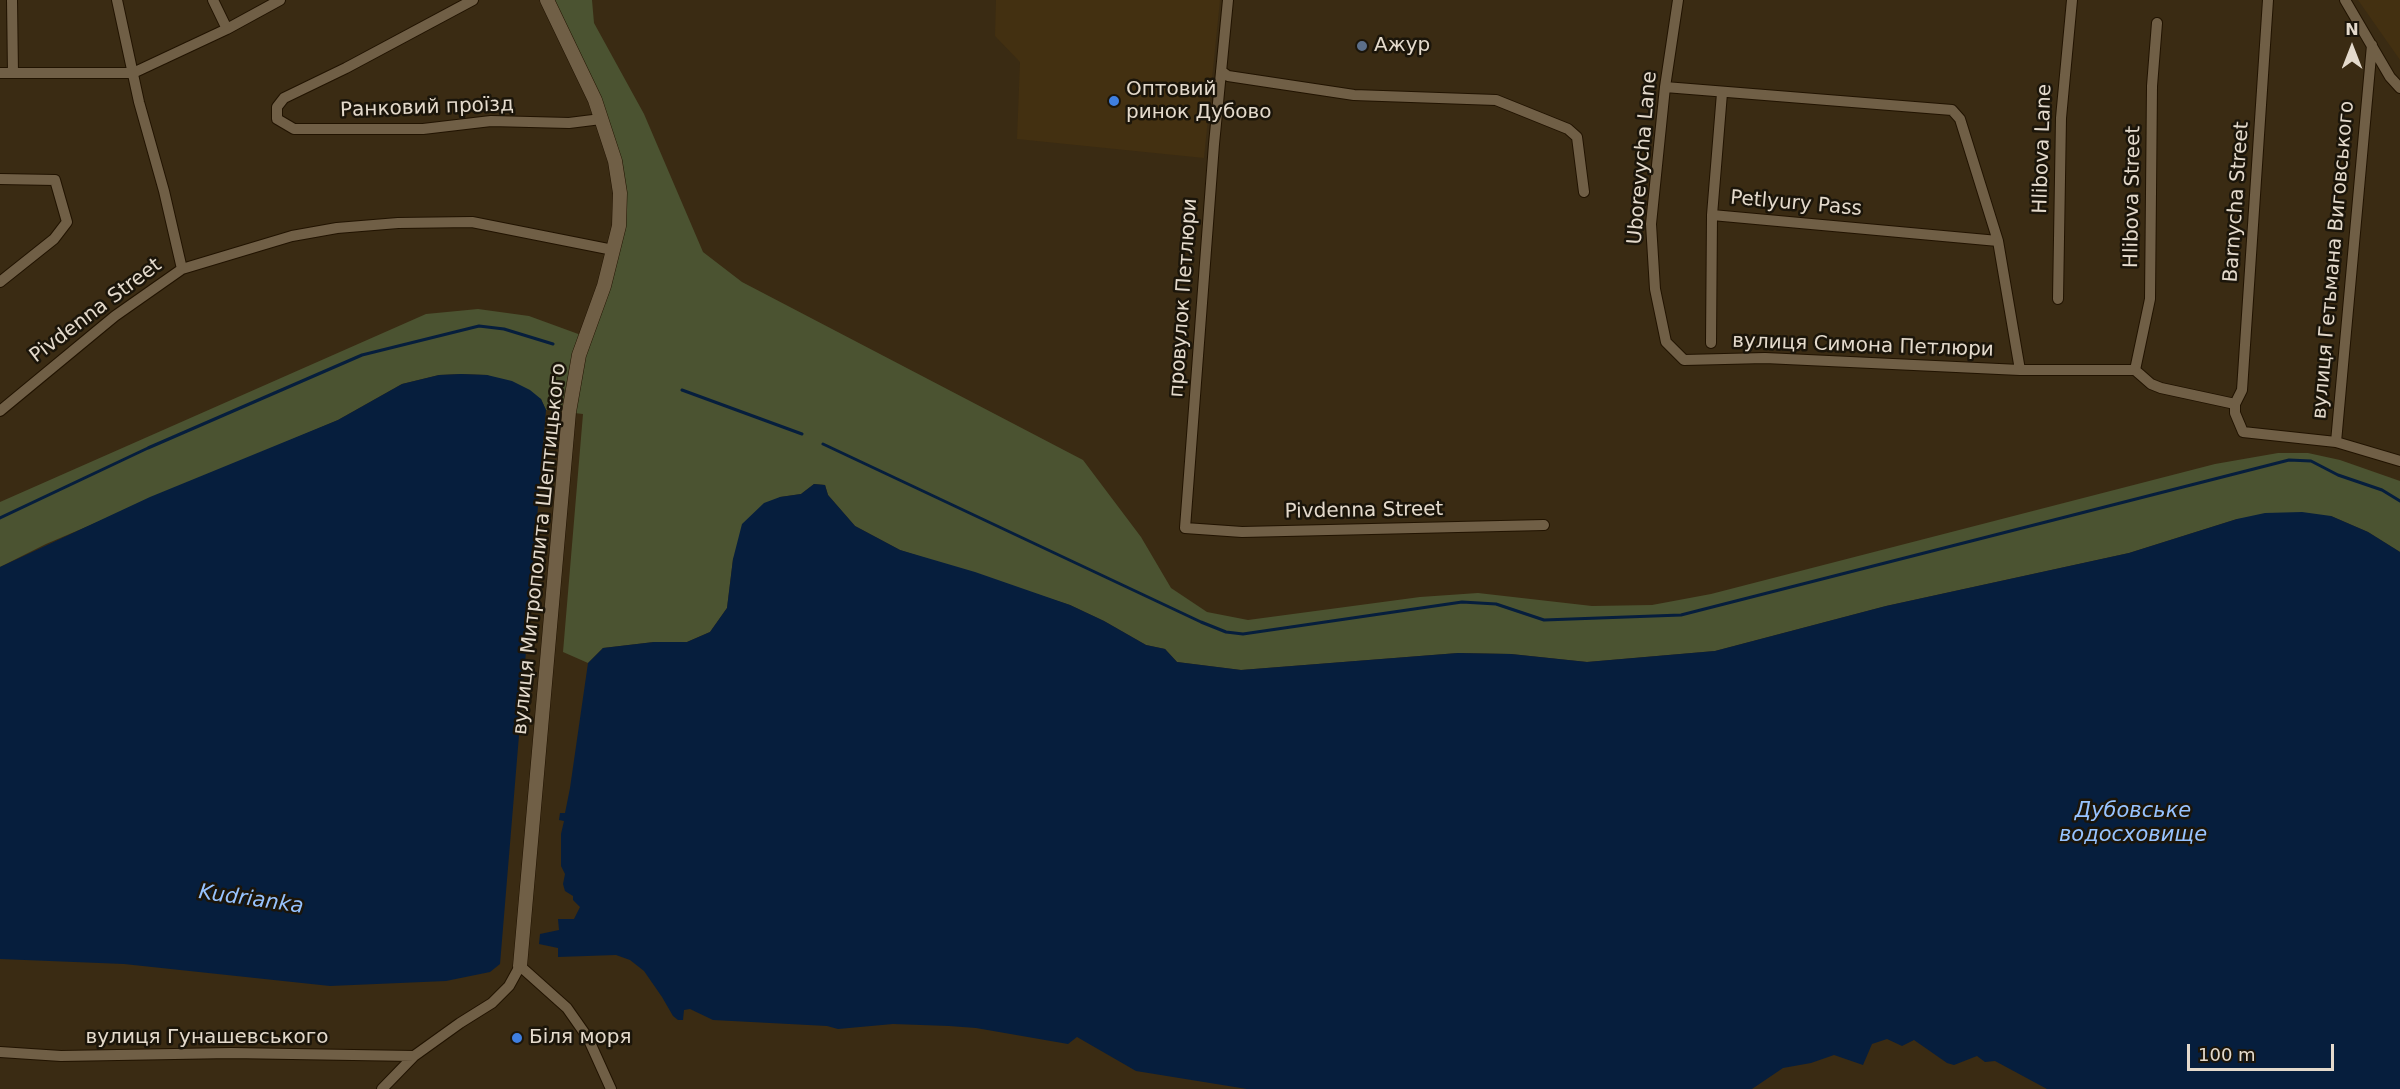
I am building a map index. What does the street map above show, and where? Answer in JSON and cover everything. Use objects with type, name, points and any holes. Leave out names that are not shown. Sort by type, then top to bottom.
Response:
[{"type":"street","points":[[12,0],[14,73]]},
{"type":"street","points":[[117,0],[182,269]]},
{"type":"street","points":[[213,0],[227,29]]},
{"type":"street","points":[[0,73],[133,73],[227,29],[280,0]]},
{"type":"street","name":"Ранковий проїзд","points":[[473,0],[346,68],[284,98],[277,107],[277,119],[294,129],[423,129],[490,121],[569,123],[601,119]]},
{"type":"street","name":"вулиця Митрополита Шептицького","points":[[520,966],[568,412],[579,355],[604,286],[619,226],[620,193],[615,160],[595,100],[547,0]]},
{"type":"street","name":"провулок Петлюри","points":[[1185,528],[1213,155],[1228,0]]},
{"type":"street","name":"Uborevycha Lane","points":[[1678,0],[1665,87],[1651,224],[1655,289],[1666,342],[1684,360],[1706,360]]},
{"type":"street","name":"Hlibova Lane","points":[[2058,299],[2061,118],[2072,0]]},
{"type":"street","name":"Barnycha Street","points":[[2235,404],[2242,390],[2268,0]]},
{"type":"street","points":[[2345,0],[2390,77],[2400,88]]},
{"type":"street","name":"Hlibova Street","points":[[2135,370],[2150,299],[2152,86],[2157,23]]},
{"type":"street","name":"вулиця Гетьмана Виговського","points":[[2336,442],[2372,45]]},
{"type":"street","points":[[1221,71],[1228,76],[1354,94],[1496,100],[1568,129],[1577,137],[1584,192]]},
{"type":"street","points":[[1665,87],[1952,110],[1960,119],[1998,241],[2019,370]]},
{"type":"street","name":"Petlyury Pass","points":[[1722,93],[1712,215],[1998,241]]},
{"type":"street","points":[[0,179],[55,180],[67,222],[54,239],[0,282]]},
{"type":"street","points":[[1711,343],[1712,215]]},
{"type":"street","name":"Pivdenna Street","points":[[0,411],[114,316],[182,269],[292,236],[337,228],[398,223],[472,222],[613,250]]},
{"type":"street","name":"вулиця Симона Петлюри","points":[[1706,360],[1765,358],[2019,370],[2135,370]]},
{"type":"street","points":[[2135,370],[2151,384],[2161,388],[2235,404],[2235,413],[2243,432],[2336,442],[2400,461]]},
{"type":"street","name":"Pivdenna Street","points":[[1185,528],[1242,532],[1544,525]]},
{"type":"street","points":[[382,1089],[414,1056],[492,1003],[509,986],[520,966],[567,1008],[588,1038],[611,1089]]},
{"type":"street","name":"вулиця Гунашевського","points":[[0,1053],[62,1056],[231,1053],[414,1056]]},
{"type":"shaded area","name":"Оптовий ринок Дубово","points":[[996,0],[1220,0],[1204,158],[1017,139],[1020,62],[995,36]]},
{"type":"shaded area","points":[[2358,0],[2400,0],[2400,60]]},
{"type":"green space","points":[[554,0],[592,0],[594,23],[644,114],[703,252],[742,282],[1083,460],[1141,537],[1171,588],[1207,612],[1248,620],[1420,597],[1478,593],[1592,606],[1652,605],[1711,594],[2215,464],[2278,453],[2308,453],[2340,460],[2400,481],[2400,552],[2368,532],[2331,516],[2237,519],[2129,553],[1886,606],[1715,651],[1587,662],[1511,654],[1458,653],[1241,670],[1177,662],[1165,649],[1146,645],[1070,605],[900,550],[855,526],[828,495],[825,485],[814,484],[801,494],[780,497],[733,559],[727,608],[710,632],[687,642],[654,642],[603,648],[588,663],[563,652],[583,414],[546,410],[541,399],[487,375],[461,374],[439,375],[402,384],[338,420],[46,544],[0,567],[0,502],[426,314],[478,309],[529,316],[581,335],[579,352],[626,193]]},
{"type":"water","name":"Kudrianka","points":[[439,375],[487,375],[512,381],[530,390],[541,399],[546,410],[500,964],[490,972],[446,981],[330,986],[124,964],[0,959],[0,567],[150,497],[338,420],[402,384]]},
{"type":"water","name":"Дубовське водосховище","points":[[814,484],[825,485],[828,495],[855,526],[900,550],[975,572],[1070,605],[1146,645],[1165,649],[1177,662],[1241,670],[1458,653],[1511,654],[1587,662],[1715,651],[1886,606],[2129,553],[2237,519],[2265,513],[2302,512],[2331,516],[2368,532],[2400,552],[2400,1089],[2047,1089],[1995,1061],[1985,1062],[1977,1056],[1954,1065],[1947,1063],[1914,1040],[1902,1046],[1887,1039],[1872,1044],[1863,1065],[1834,1055],[1811,1063],[1783,1068],[1752,1089],[1247,1089],[1136,1071],[1077,1037],[1068,1044],[976,1028],[949,1026],[893,1024],[838,1029],[827,1026],[713,1020],[690,1009],[684,1010],[683,1020],[678,1020],[673,1016],[644,971],[630,960],[616,955],[558,957],[558,948],[539,944],[540,934],[559,930],[558,919],[574,919],[580,907],[573,900],[573,896],[565,891],[563,884],[565,874],[561,866],[561,834],[564,821],[559,820],[560,813],[565,813],[570,788],[588,663],[603,648],[654,642],[687,642],[710,632],[727,608],[733,559],[742,524],[764,503],[780,497],[801,494]]},
{"type":"waterway","points":[[0,518],[148,448],[362,355],[479,326],[504,329],[553,344]]},
{"type":"waterway","points":[[682,390],[802,434]]},
{"type":"waterway","points":[[823,444],[1201,622],[1226,632],[1243,634],[1462,602],[1496,604],[1544,620],[1681,615],[2289,460],[2311,461],[2338,475],[2382,490],[2400,501]]},
{"type":"place","name":"Ажур","points":[[1362,46]]},
{"type":"place","name":"Оптовий ринок Дубово","points":[[1114,101]]},
{"type":"place","name":"Біля моря","points":[[517,1038]]}]
